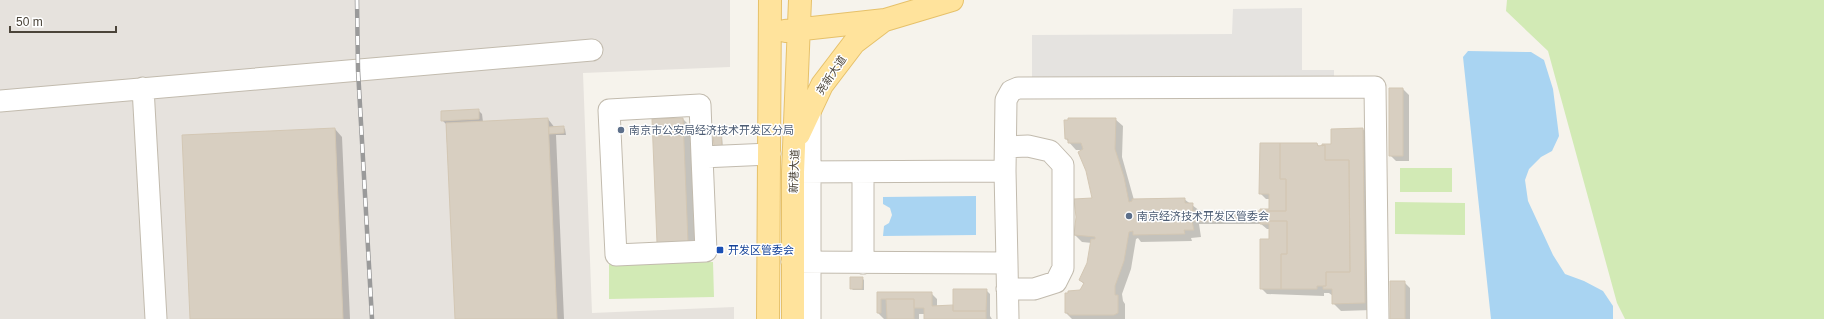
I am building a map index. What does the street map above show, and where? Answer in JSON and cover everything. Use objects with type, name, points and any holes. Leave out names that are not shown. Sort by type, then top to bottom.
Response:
[{"type":"main road","points":[[768,319],[770,0]]},
{"type":"main road","name":"新港大道","points":[[793,319],[801,262],[802,172],[795,142],[800,0]]},
{"type":"main road","name":"尧新大道","points":[[770,31],[799,30],[885,20],[952,0]]},
{"type":"main road","name":"尧新大道","points":[[795,142],[822,85],[854,43],[885,20]]},
{"type":"street","points":[[0,101],[592,50]]},
{"type":"street","points":[[143,88],[156,319]]},
{"type":"street","points":[[1008,319],[1005,171],[1006,100],[1011,91],[1018,88],[1375,88],[1378,319]]},
{"type":"street","points":[[700,106],[702,157],[706,251],[616,255],[609,110],[700,106]]},
{"type":"street","points":[[810,111],[802,172],[1005,171]]},
{"type":"street","points":[[1006,147],[1028,146],[1050,151],[1063,165],[1063,268],[1056,282],[1034,289],[1007,289]]},
{"type":"street","points":[[702,157],[770,154]]},
{"type":"street","points":[[863,172],[863,263]]},
{"type":"street","points":[[810,319],[801,262],[1007,263]]},
{"type":"shaded area","points":[[0,0],[730,0],[730,67],[583,73],[592,313],[734,307],[734,319],[0,319]]},
{"type":"shaded area","points":[[1302,8],[1302,70],[1334,70],[1334,83],[1032,84],[1032,35],[1232,34],[1233,9]]},
{"type":"green space","points":[[1507,0],[1824,0],[1824,319],[1625,319],[1617,303],[1548,51],[1506,11]]},
{"type":"green space","points":[[1400,168],[1452,168],[1452,192],[1400,192]]},
{"type":"green space","points":[[1395,202],[1465,203],[1465,235],[1395,234]]},
{"type":"green space","points":[[713,262],[714,297],[609,299],[609,264]]},
{"type":"water","points":[[1468,51],[1531,52],[1544,60],[1553,89],[1559,136],[1552,151],[1541,157],[1529,169],[1525,180],[1528,201],[1553,255],[1565,274],[1584,281],[1603,291],[1613,306],[1613,319],[1491,319],[1463,57]]},
{"type":"water","points":[[976,196],[976,235],[883,236],[884,226],[889,223],[892,215],[890,208],[883,204],[883,197]]},
{"type":"building","points":[[1389,88],[1403,88],[1403,156],[1389,156]]},
{"type":"building","points":[[479,109],[479,119],[441,121],[441,111]]},
{"type":"building","points":[[548,118],[557,319],[455,319],[446,123]]},
{"type":"building","points":[[683,118],[688,242],[657,243],[652,119]]},
{"type":"building","points":[[1068,118],[1116,118],[1115,149],[1124,177],[1129,202],[1132,201],[1132,199],[1185,198],[1185,203],[1193,203],[1192,221],[1194,230],[1184,230],[1185,234],[1133,235],[1133,231],[1129,232],[1124,261],[1115,286],[1115,295],[1118,295],[1118,313],[1114,315],[1069,315],[1068,313],[1065,313],[1065,293],[1068,293],[1068,291],[1080,290],[1084,283],[1079,280],[1087,263],[1091,239],[1095,239],[1095,237],[1074,235],[1076,217],[1074,199],[1092,198],[1086,171],[1078,152],[1083,149],[1081,143],[1068,143],[1068,139],[1065,139],[1064,120],[1068,120]]},
{"type":"building","points":[[564,126],[564,133],[549,134],[549,127]]},
{"type":"building","points":[[335,128],[343,319],[190,319],[182,135]]},
{"type":"building","points":[[1363,128],[1365,303],[1332,304],[1332,289],[1323,289],[1323,286],[1326,286],[1326,272],[1350,272],[1349,160],[1325,160],[1325,145],[1322,146],[1322,144],[1331,144],[1331,129]]},
{"type":"building","points":[[721,131],[722,148],[714,148],[713,132]]},
{"type":"building","points":[[1260,143],[1280,143],[1280,179],[1286,179],[1286,211],[1260,211],[1260,209],[1269,209],[1269,194],[1259,194]]},
{"type":"building","points":[[1280,143],[1317,143],[1318,146],[1325,145],[1325,160],[1349,160],[1350,272],[1326,272],[1326,286],[1317,286],[1317,289],[1281,289],[1281,254],[1287,254],[1287,221],[1260,221],[1260,211],[1286,211],[1286,179],[1280,179]]},
{"type":"building","points":[[1192,211],[1260,211],[1260,221],[1192,221]]},
{"type":"building","points":[[1260,221],[1287,221],[1287,254],[1281,254],[1281,289],[1260,289],[1260,239],[1269,239],[1269,224],[1260,224]]},
{"type":"building","points":[[850,277],[863,277],[862,289],[850,289]]},
{"type":"building","points":[[1390,281],[1405,281],[1405,319],[1390,319]]},
{"type":"building","points":[[953,289],[987,289],[986,311],[953,311]]},
{"type":"building","points":[[877,292],[932,292],[932,306],[953,305],[953,311],[986,311],[986,319],[924,319],[924,308],[914,308],[914,299],[881,299],[881,313],[877,313]]},
{"type":"building","points":[[886,299],[914,299],[914,319],[887,319]]},
{"type":"railway","points":[[357,0],[358,70],[372,319]]},
{"type":"place","name":"南京市公安局经济技术开发区分局","points":[[621,130]]},
{"type":"place","name":"南京经济技术开发区管委会","points":[[1129,216]]},
{"type":"place","name":"开发区管委会","points":[[720,250]]}]
